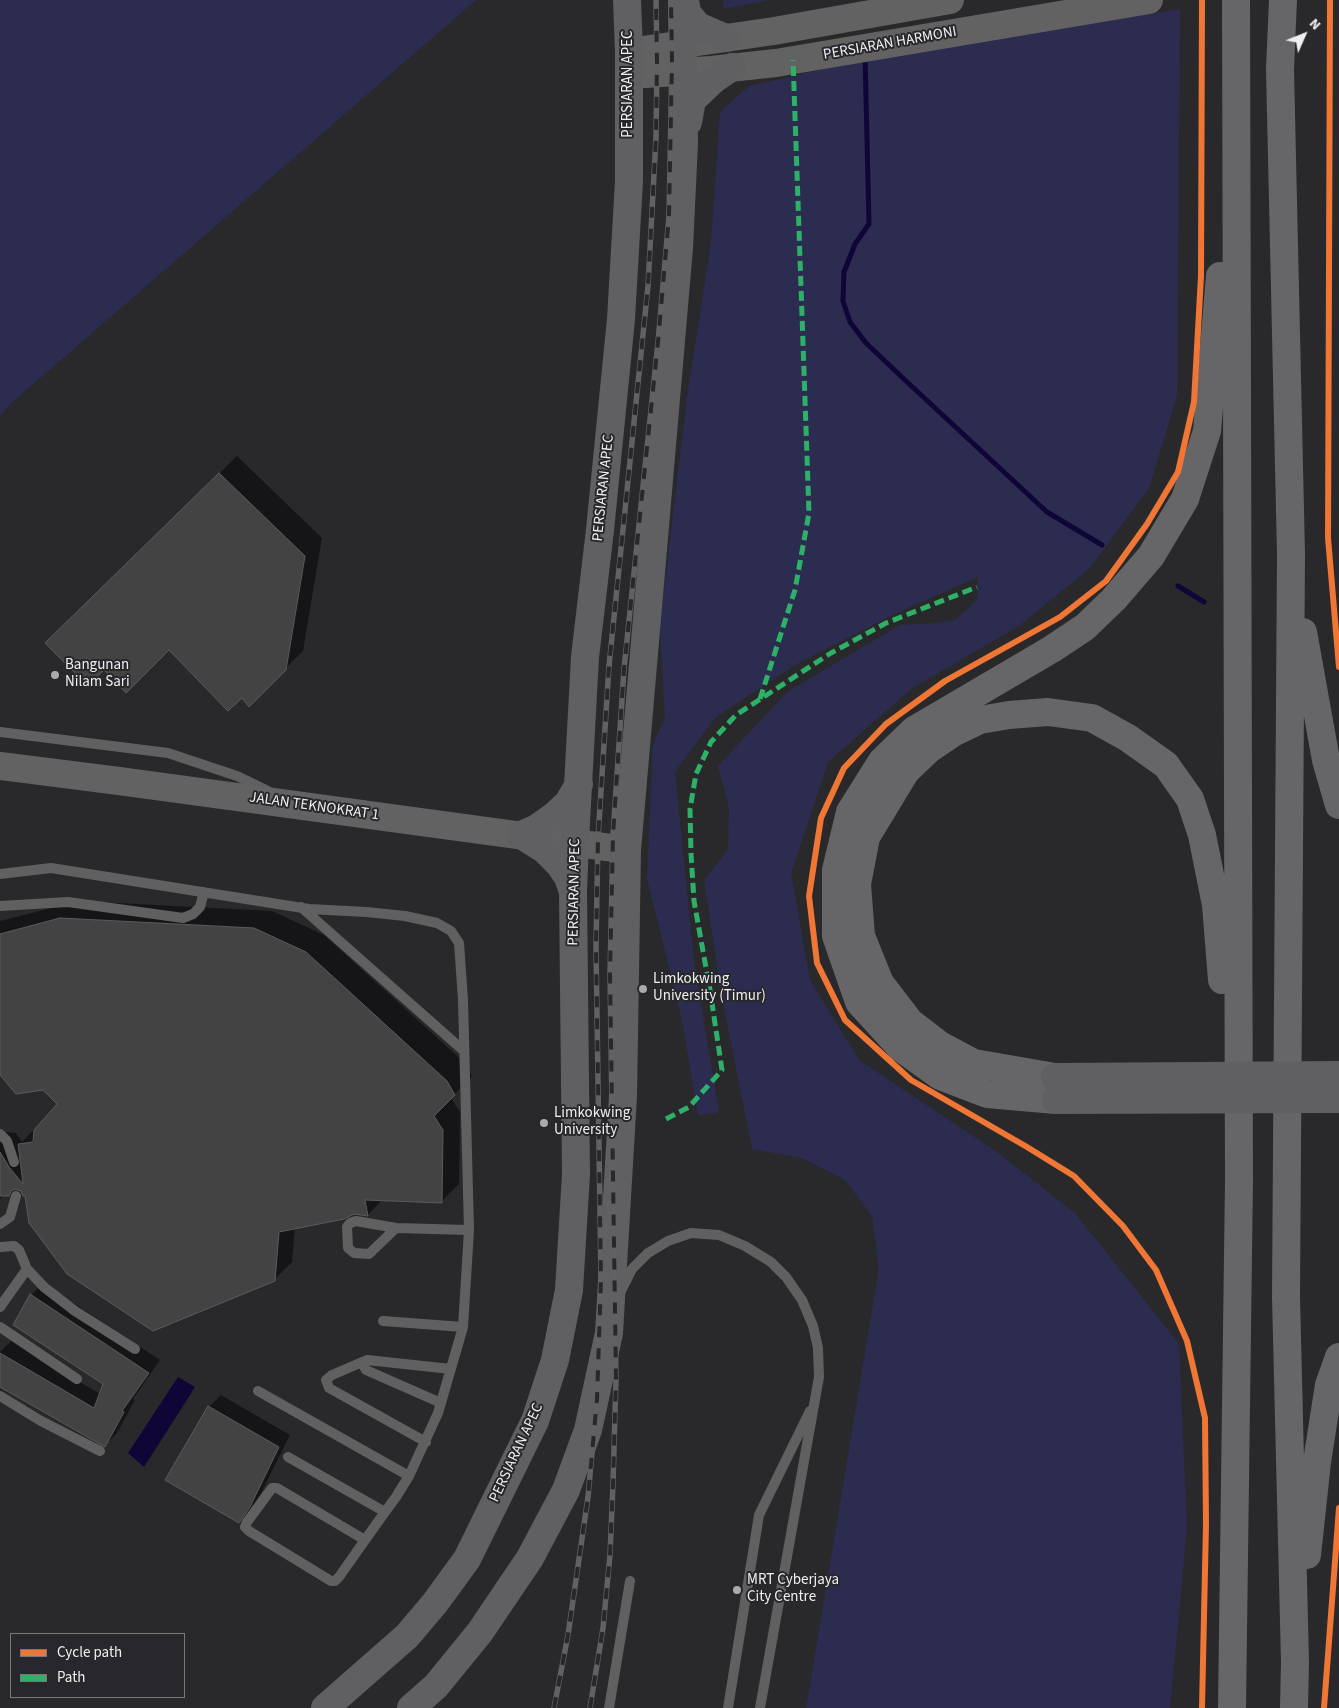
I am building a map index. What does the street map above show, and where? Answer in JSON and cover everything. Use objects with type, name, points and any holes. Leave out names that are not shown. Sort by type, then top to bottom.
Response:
[{"type":"highway","points":[[1232,1708],[1239,1180],[1236,0]]},
{"type":"highway","points":[[1283,0],[1280,79],[1291,554],[1286,1297],[1295,1662],[1294,1708]]},
{"type":"highway","points":[[1056,1089],[987,1094],[940,1076],[901,1048],[859,1002],[836,936],[836,870],[850,812],[882,761],[914,730],[1052,649],[1085,627],[1114,599],[1151,556],[1185,499],[1207,431],[1236,89]]},
{"type":"highway","points":[[1291,554],[1316,708],[1326,760],[1339,805]]},
{"type":"highway","points":[[1056,1089],[974,1063],[940,1045],[910,1022],[880,983],[860,936],[857,884],[866,837],[906,771],[928,750],[953,733],[980,720],[1009,715],[1048,712],[1092,718],[1128,738],[1166,765],[1190,799],[1202,835],[1216,904],[1239,1180]]},
{"type":"highway","points":[[1295,1662],[1317,1462],[1330,1385],[1339,1357]]},
{"type":"main road","name":"PERSIARAN APEC","points":[[325,1708],[407,1636],[435,1603],[467,1559],[535,1421],[555,1360],[568,1290],[576,1174],[575,841],[586,657],[621,319],[629,181],[627,0]]},
{"type":"main road","points":[[684,0],[687,13],[698,26],[726,38]]},
{"type":"main road","points":[[411,1708],[436,1686],[480,1632],[530,1558],[566,1490],[588,1430],[609,1333],[622,1096],[627,850],[679,248],[684,142],[682,44],[684,0]]},
{"type":"main road","points":[[684,142],[692,100],[713,80],[732,68]]},
{"type":"main road","points":[[520,835],[537,828],[554,816],[568,803],[579,784]]},
{"type":"main road","points":[[520,835],[545,850],[559,864],[568,877],[574,892]]},
{"type":"main road","points":[[1056,1089],[1339,1074]]},
{"type":"main road","points":[[1056,1089],[1339,1099]]},
{"type":"street","points":[[629,64],[682,44],[774,31],[950,0]]},
{"type":"street","name":"PERSIARAN HARMONI","points":[[629,64],[683,72],[776,63],[1149,0]]},
{"type":"street","name":"JALAN TEKNOKRAT 1","points":[[0,766],[575,841],[627,850]]},
{"type":"lane","points":[[0,732],[168,753],[237,776],[295,804]]},
{"type":"lane","points":[[0,874],[52,868],[301,907],[405,916],[437,923],[451,931],[459,943],[463,1000],[469,1230],[463,1327],[441,1403],[426,1442],[409,1476],[366,1540],[335,1581],[331,1581],[245,1527],[246,1522],[272,1488],[277,1488],[366,1540]]},
{"type":"lane","points":[[0,906],[68,902],[183,918],[193,914],[200,907],[204,892]]},
{"type":"lane","points":[[301,907],[464,1051]]},
{"type":"lane","points":[[0,1134],[6,1141],[14,1162]]},
{"type":"lane","points":[[0,1224],[10,1217],[16,1196]]},
{"type":"lane","points":[[396,1228],[369,1254],[354,1253],[348,1248],[347,1227],[356,1221],[396,1228],[469,1230]]},
{"type":"lane","points":[[609,1333],[620,1291],[632,1270],[648,1253],[668,1241],[690,1233],[719,1235],[745,1246],[771,1262],[786,1277],[802,1300],[813,1326],[818,1348],[818,1377],[815,1400],[760,1708]]},
{"type":"lane","points":[[0,1247],[14,1246],[19,1250],[27,1269],[44,1287],[75,1311],[135,1349]]},
{"type":"lane","points":[[0,1307],[27,1269]]},
{"type":"lane","points":[[383,1322],[463,1327]]},
{"type":"lane","points":[[0,1327],[77,1379]]},
{"type":"lane","points":[[426,1442],[329,1388],[326,1380],[332,1375],[367,1360],[451,1369]]},
{"type":"lane","points":[[362,1363],[366,1370],[441,1403]]},
{"type":"lane","points":[[258,1391],[409,1476]]},
{"type":"lane","points":[[0,1396],[42,1421],[100,1451]]},
{"type":"lane","points":[[728,1708],[759,1515],[815,1400]]},
{"type":"lane","points":[[288,1456],[385,1512]]},
{"type":"lane","points":[[609,1708],[630,1581]]},
{"type":"shaded area","points":[[0,0],[476,0],[8,406],[0,416]]},
{"type":"shaded area","points":[[723,0],[769,0],[724,9]]},
{"type":"shaded area","points":[[1180,9],[1177,395],[1149,488],[1090,568],[1019,626],[911,689],[828,762],[791,873],[810,980],[859,1060],[997,1152],[1076,1214],[1179,1344],[1187,1528],[1170,1708],[806,1708],[879,1269],[872,1216],[845,1180],[802,1158],[752,1149],[721,992],[704,880],[728,850],[729,808],[718,766],[787,692],[900,625],[955,620],[977,600],[978,577],[890,616],[795,665],[715,718],[675,772],[694,962],[719,1112],[698,1116],[682,1020],[647,879],[653,743],[665,719],[660,625],[687,397],[711,243],[720,112],[749,86],[892,54]]},
{"type":"shaded area","points":[[178,1377],[195,1387],[144,1467],[128,1453]]},
{"type":"building","points":[[219,473],[305,556],[286,670],[249,707],[242,698],[228,711],[169,650],[126,693],[104,670],[88,686],[45,643]]},
{"type":"building","points":[[60,918],[254,928],[306,952],[447,1081],[455,1095],[434,1116],[443,1130],[442,1203],[365,1200],[368,1216],[354,1214],[344,1219],[279,1232],[275,1281],[153,1331],[67,1274],[29,1223],[25,1196],[23,1196],[21,1191],[15,1189],[11,1191],[9,1196],[0,1196],[0,1152],[23,1184],[18,1144],[33,1142],[34,1130],[57,1104],[43,1090],[16,1094],[0,1075],[0,934]]},
{"type":"building","points":[[30,1294],[149,1373],[122,1411],[124,1412],[105,1447],[0,1387],[0,1353],[94,1408],[103,1384],[13,1325]]},
{"type":"building","points":[[208,1406],[279,1447],[250,1507],[239,1523],[165,1480]]},
{"type":"waterway","points":[[865,55],[869,224],[855,244],[844,272],[843,301],[850,322],[866,343],[1047,512],[1102,545]]},
{"type":"waterway","points":[[1178,586],[1204,602]]},
{"type":"railway","points":[[554,1708],[568,1635],[588,1497],[597,1399],[601,1280],[596,947],[598,838],[609,666],[648,286],[656,137],[656,0]]},
{"type":"railway","points":[[590,1708],[603,1628],[610,1555],[616,1378],[610,974],[613,835],[624,669],[658,342],[669,216],[672,60],[671,0]]},
{"type":"marked path","points":[[760,699],[795,590],[809,513],[793,60]]},
{"type":"marked path","points":[[666,1119],[689,1107],[722,1070],[694,901],[691,853],[690,809],[696,774],[711,742],[736,715],[831,653],[886,623],[977,587]]},
{"type":"cycle path","points":[[1202,0],[1201,276],[1194,402],[1178,472],[1147,524],[1106,581],[1060,617],[945,681],[886,724],[844,768],[821,818],[809,896],[817,963],[845,1020],[911,1080],[1074,1176],[1123,1226],[1156,1270],[1187,1341],[1205,1418],[1206,1524],[1202,1708]]},
{"type":"cycle path","points":[[1330,0],[1328,538],[1339,667]]},
{"type":"cycle path","points":[[1324,1708],[1339,1508]]},
{"type":"place","name":"Bangunan Nilam Sari","points":[[55,675]]},
{"type":"place","name":"Limkokwing University (Timur)","points":[[643,989]]},
{"type":"place","name":"Limkokwing University","points":[[544,1123]]},
{"type":"place","name":"MRT Cyberjaya City Centre","points":[[737,1590]]}]
